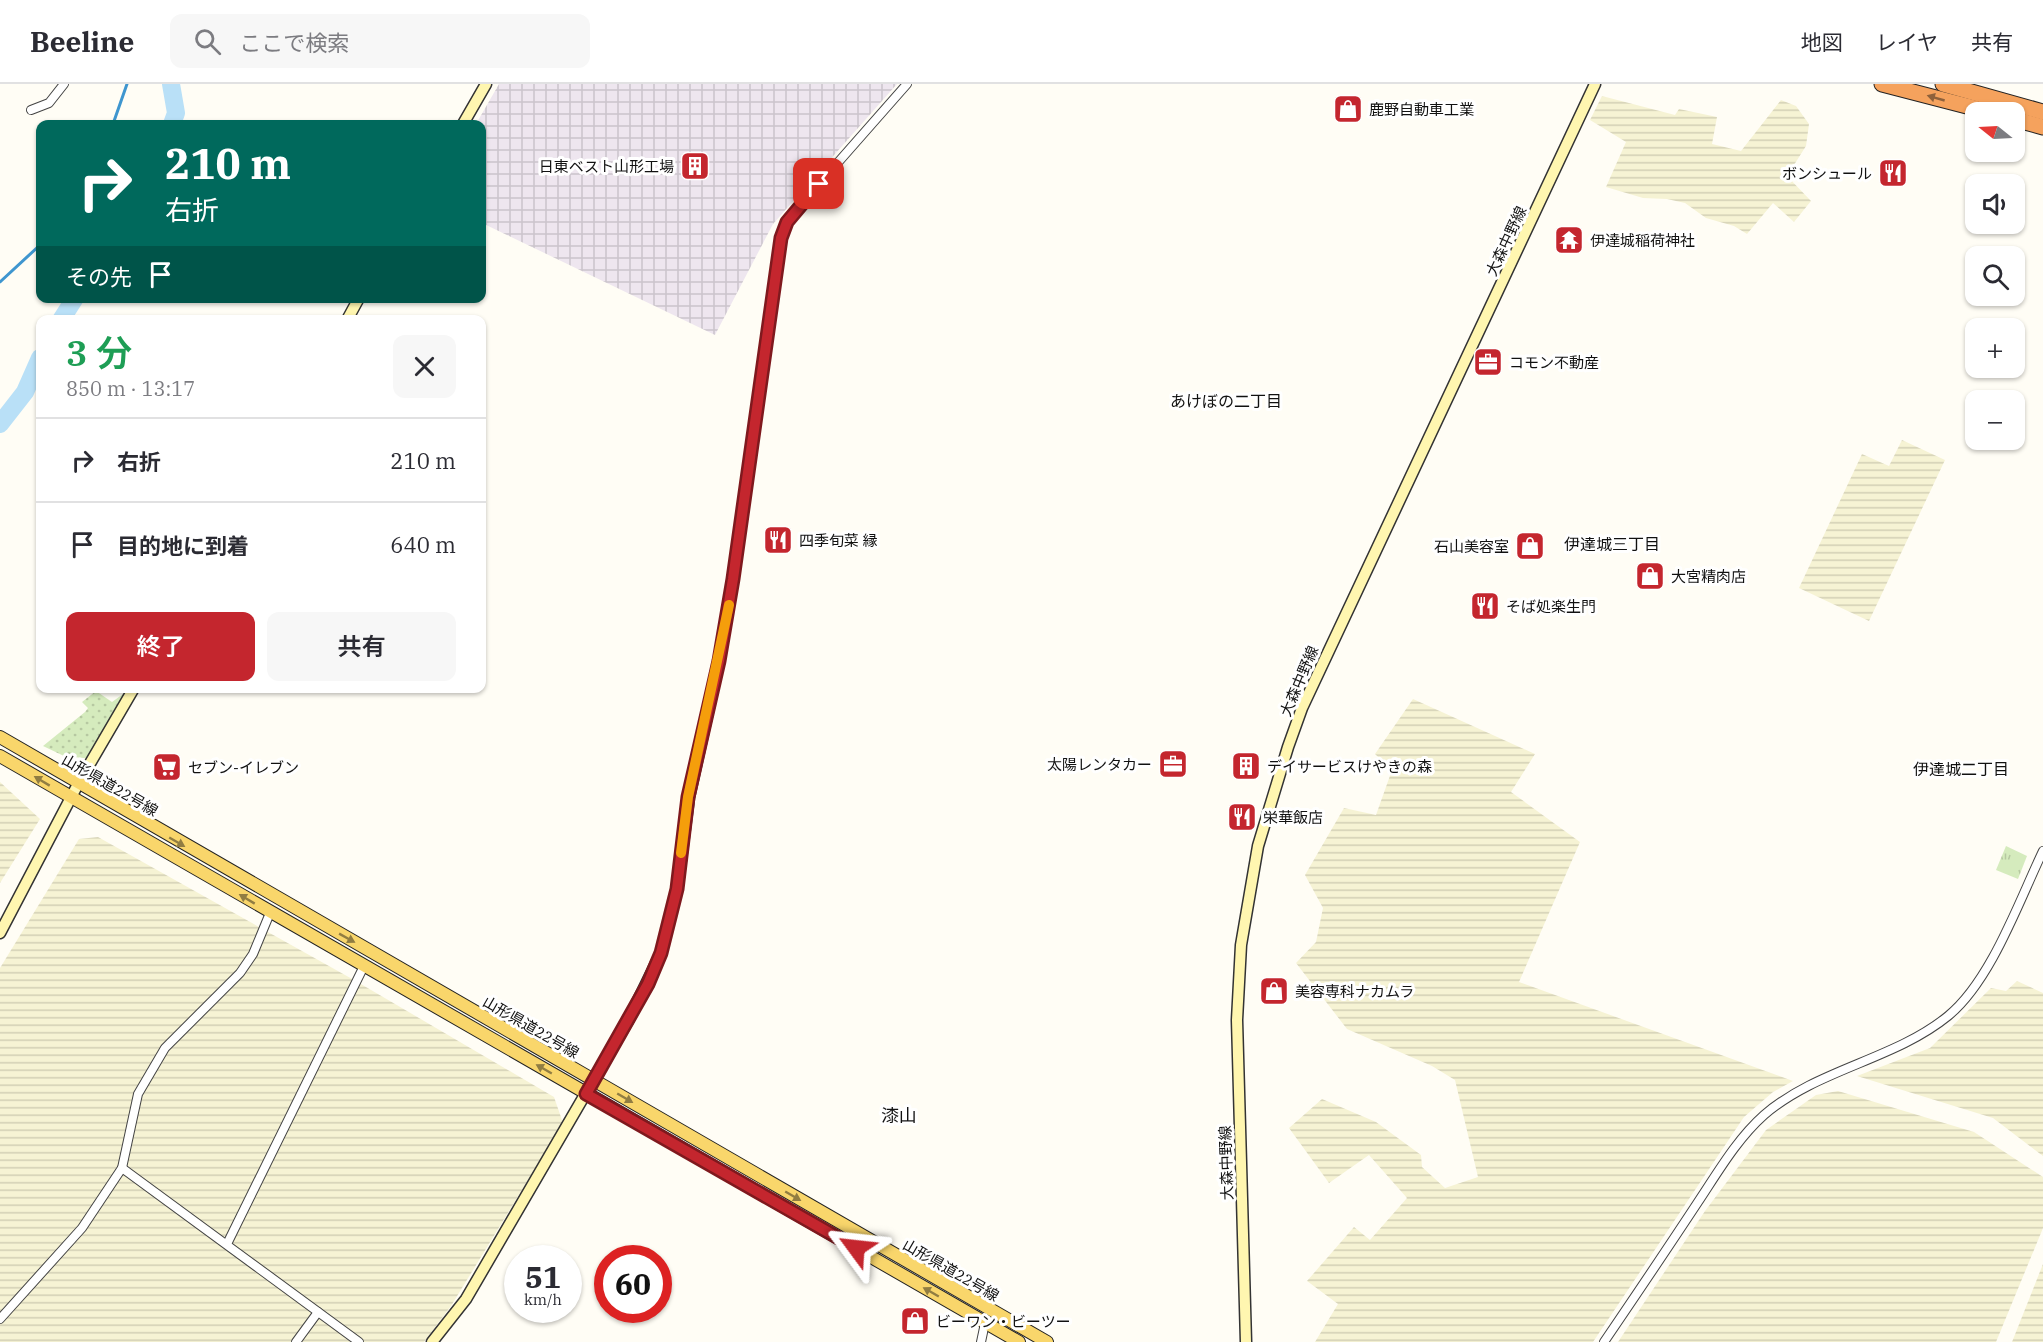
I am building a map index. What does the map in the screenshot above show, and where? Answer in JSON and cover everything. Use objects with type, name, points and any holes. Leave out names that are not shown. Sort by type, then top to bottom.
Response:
[{"type":"highway","points":[[1882,84],[1965,106]]},
{"type":"highway","points":[[1943,84],[2043,112]]},
{"type":"highway","points":[[2025,122],[2043,127]]},
{"type":"main road","name":"山形県道22号線","points":[[0,737],[1047,1342]]},
{"type":"main road","name":"山形県道22号線","points":[[0,756],[1018,1342]]},
{"type":"street","points":[[31,110],[49,103],[64,84]]},
{"type":"street","points":[[465,120],[486,84]]},
{"type":"street","points":[[432,1342],[466,1299],[643,993],[661,953],[677,889],[688,797],[719,661],[733,579],[781,238],[787,222],[907,84]]},
{"type":"street","name":"大森中野線","points":[[1246,1342],[1237,1020],[1241,945],[1261,836],[1302,708],[1595,84]]},
{"type":"street","points":[[0,933],[70,798],[131,693]]},
{"type":"street","points":[[1604,1342],[1733,1149],[1764,1114],[1799,1091],[1925,1032],[1948,1016],[1965,1000],[1992,958],[2043,851]]},
{"type":"street","points":[[0,1319],[82,1228],[122,1168],[138,1094],[165,1048],[240,973],[253,954],[270,913]]},
{"type":"street","points":[[227,1244],[364,966]]},
{"type":"street","points":[[122,1168],[358,1342]]},
{"type":"street","points":[[296,1342],[318,1312]]},
{"type":"street","points":[[981,1342],[985,1323]]},
{"type":"shaded area","points":[[499,84],[897,84],[773,224],[715,335],[486,225],[486,120],[478,120]]},
{"type":"shaded area","points":[[1602,96],[1675,115],[1679,109],[1717,117],[1712,144],[1741,151],[1781,100],[1796,106],[1809,124],[1806,146],[1787,176],[1811,201],[1794,222],[1773,203],[1747,234],[1734,226],[1706,218],[1685,203],[1667,199],[1643,198],[1606,187],[1626,142],[1590,120]]},
{"type":"shaded area","points":[[1902,440],[1945,460],[1869,621],[1799,588],[1862,454],[1889,466]]},
{"type":"shaded area","points":[[1413,699],[1535,754],[1511,792],[1580,842],[1519,982],[1793,1081],[1773,1092],[1744,1117],[1593,1342],[1315,1342],[1338,1304],[1307,1281],[1354,1227],[1370,1240],[1407,1198],[1369,1155],[1329,1183],[1289,1128],[1322,1099],[1376,1122],[1421,1155],[1422,1167],[1445,1188],[1478,1177],[1455,1080],[1432,1066],[1347,1029],[1296,963],[1316,942],[1323,908],[1305,875],[1344,808],[1376,815],[1392,770],[1375,754]]},
{"type":"shaded area","points":[[0,782],[40,819],[0,883]]},
{"type":"shaded area","points":[[98,837],[354,980],[554,1097],[563,1123],[451,1306],[424,1342],[0,1342],[0,968],[79,839]]},
{"type":"shaded area","points":[[2017,981],[2043,993],[2043,1156],[1993,1118],[1857,1076],[1930,1048],[1991,988],[2006,991]]},
{"type":"shaded area","points":[[1838,1091],[1974,1132],[2043,1177],[2043,1228],[1996,1342],[1618,1342],[1705,1211],[1766,1130],[1816,1095]]},
{"type":"shaded area","points":[[2043,1264],[2043,1342],[2012,1342]]},
{"type":"green space","points":[[93,693],[99,693],[112,702],[128,693],[93,759],[64,756],[43,746],[85,712],[88,708],[82,702]]},
{"type":"green space","points":[[2006,846],[2027,856],[2018,879],[1996,870]]},
{"type":"waterway","points":[[114,120],[127,84]]},
{"type":"waterway","points":[[171,84],[176,113],[173,120]]},
{"type":"waterway","points":[[0,282],[36,249]]},
{"type":"waterway","points":[[64,315],[72,303]]},
{"type":"waterway","points":[[0,424],[25,392],[36,367]]},
{"type":"slow traffic","points":[[681,853],[688,797],[719,661],[729,605]]},
{"type":"place","name":"鹿野自動車工業","points":[[1348,109]]},
{"type":"place","name":"日東ベスト山形工場","points":[[695,166]]},
{"type":"place","name":"ボンシュール","points":[[1893,173]]},
{"type":"place","name":"伊達城稲荷神社","points":[[1569,240]]},
{"type":"place","name":"コモン不動産","points":[[1488,362]]},
{"type":"place","name":"四季旬菜 縁","points":[[778,540]]},
{"type":"place","name":"石山美容室","points":[[1530,546]]},
{"type":"place","name":"大宮精肉店","points":[[1650,576]]},
{"type":"place","name":"そば処楽生門","points":[[1485,606]]},
{"type":"place","name":"太陽レンタカー","points":[[1173,764]]},
{"type":"place","name":"デイサービスけやきの森","points":[[1246,766]]},
{"type":"place","name":"セブン-イレブン","points":[[167,767]]},
{"type":"place","name":"栄華飯店","points":[[1242,817]]},
{"type":"place","name":"美容専科ナカムラ","points":[[1274,991]]},
{"type":"place","name":"ビーワン・ビーツー","points":[[915,1321]]},
{"type":"district","name":"あけぼの二丁目","points":[[1226,401]]},
{"type":"district","name":"伊達城三丁目","points":[[1612,544]]},
{"type":"district","name":"伊達城二丁目","points":[[1961,769]]},
{"type":"district","name":"漆山","points":[[899,1115]]},
{"type":"route","points":[[819,184],[787,222],[781,238],[733,579],[719,661],[688,797],[677,889],[661,953],[648,984],[586,1094],[856,1248]]}]
